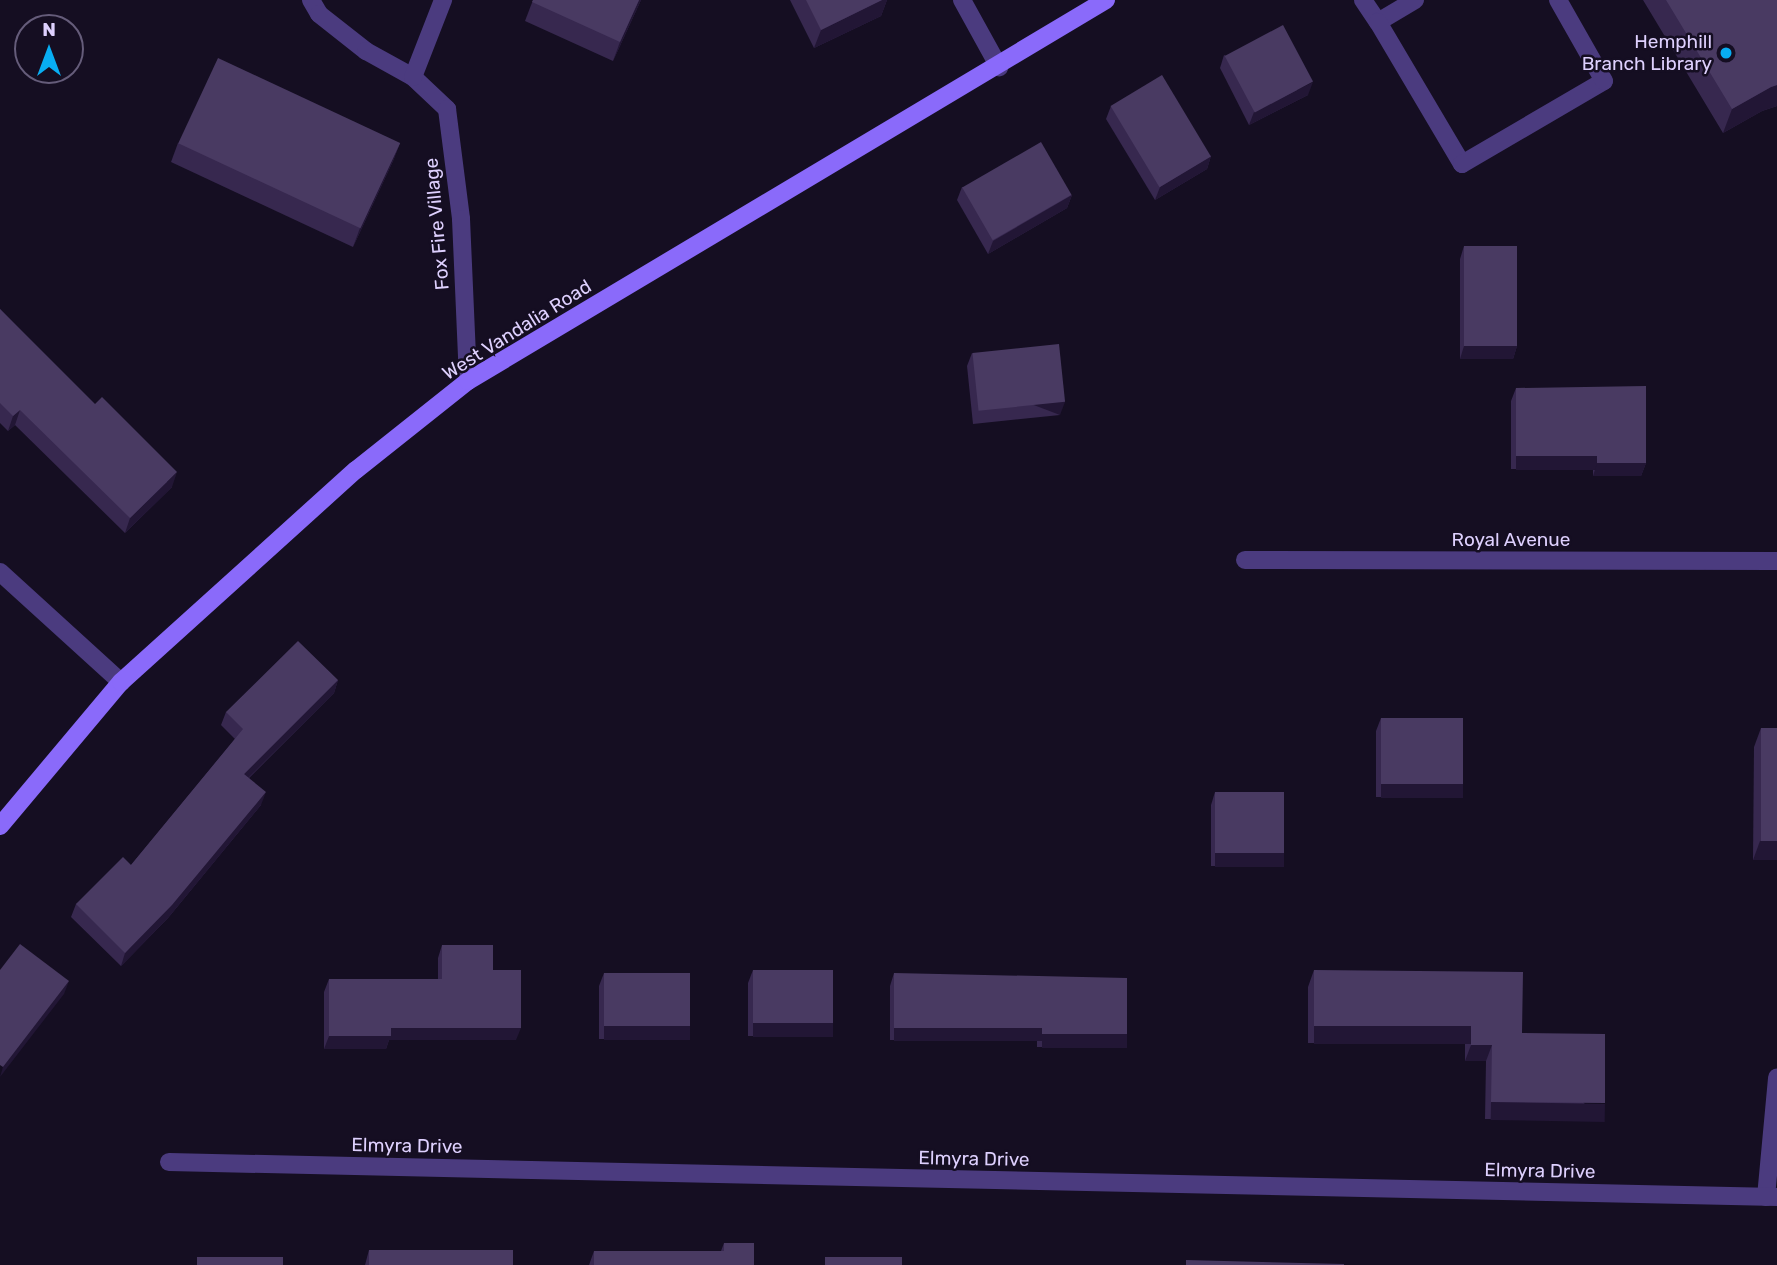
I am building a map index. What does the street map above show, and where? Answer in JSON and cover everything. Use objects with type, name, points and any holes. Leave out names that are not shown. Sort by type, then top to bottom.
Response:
[{"type":"main road","name":"West Vandalia Road","points":[[0,825],[121,682],[238,573],[468,382],[999,67],[1106,0]]},
{"type":"street","name":"Fox Fire Village","points":[[310,0],[319,14],[366,51],[413,77],[447,110],[461,219],[468,382]]},
{"type":"street","points":[[413,77],[443,0]]},
{"type":"street","points":[[962,0],[999,67]]},
{"type":"street","points":[[1363,0],[1462,164],[1604,81],[1558,0]]},
{"type":"street","points":[[1378,22],[1415,0]]},
{"type":"street","name":"Royal Avenue","points":[[1245,560],[1777,561]]},
{"type":"street","points":[[0,572],[121,682]]},
{"type":"street","points":[[1772,1197],[1777,1077]]},
{"type":"street","name":"Elmyra Drive","points":[[169,1162],[1772,1197]]},
{"type":"building","points":[[639,0],[620,42],[532,2]]},
{"type":"building","points":[[806,0],[882,0],[821,30]]},
{"type":"building","name":"Hemphill Branch Library","points":[[1666,0],[1777,0],[1777,85],[1732,109]]},
{"type":"building","points":[[1283,25],[1313,82],[1255,112],[1225,56]]},
{"type":"building","points":[[218,58],[400,143],[360,228],[178,143]]},
{"type":"building","points":[[1162,75],[1211,156],[1159,187],[1111,106]]},
{"type":"building","points":[[1041,142],[1072,195],[993,240],[962,188]]},
{"type":"building","points":[[1464,246],[1517,246],[1517,346],[1464,346]]},
{"type":"building","points":[[0,309],[95,404],[102,397],[177,472],[130,518],[20,410],[13,416],[0,403]]},
{"type":"building","points":[[1059,344],[1065,402],[979,411],[972,353]]},
{"type":"building","points":[[1646,386],[1646,463],[1597,463],[1597,456],[1516,456],[1516,388]]},
{"type":"building","points":[[298,641],[338,680],[244,774],[266,792],[172,905],[125,953],[76,904],[123,857],[131,865],[243,729],[226,712]]},
{"type":"building","points":[[1381,718],[1463,718],[1463,784],[1381,784]]},
{"type":"building","points":[[1761,728],[1777,728],[1777,841],[1761,841]]},
{"type":"building","points":[[1215,792],[1284,792],[1284,853],[1215,853]]},
{"type":"building","points":[[20,944],[69,981],[3,1067],[0,1065],[0,970]]},
{"type":"building","points":[[442,945],[493,945],[493,970],[521,970],[521,1028],[391,1028],[391,1036],[329,1036],[329,979],[442,979]]},
{"type":"building","points":[[753,970],[833,970],[833,1023],[753,1023]]},
{"type":"building","points":[[1314,970],[1523,972],[1522,1033],[1605,1034],[1605,1103],[1491,1102],[1492,1045],[1471,1045],[1471,1026],[1314,1026]]},
{"type":"building","points":[[604,973],[690,973],[690,1026],[604,1026]]},
{"type":"building","points":[[894,973],[1127,978],[1127,1034],[1042,1034],[1042,1028],[894,1028]]},
{"type":"building","points":[[724,1243],[754,1243],[754,1265],[594,1265],[594,1251],[724,1251]]},
{"type":"building","points":[[369,1250],[513,1250],[513,1265],[369,1265]]},
{"type":"building","points":[[197,1257],[283,1257],[283,1265],[197,1265]]},
{"type":"building","points":[[825,1257],[902,1257],[902,1265],[825,1265]]},
{"type":"building","points":[[1186,1260],[1344,1264],[1344,1265],[1186,1265]]},
{"type":"place","name":"Hemphill Branch Library","points":[[1726,53]]}]
